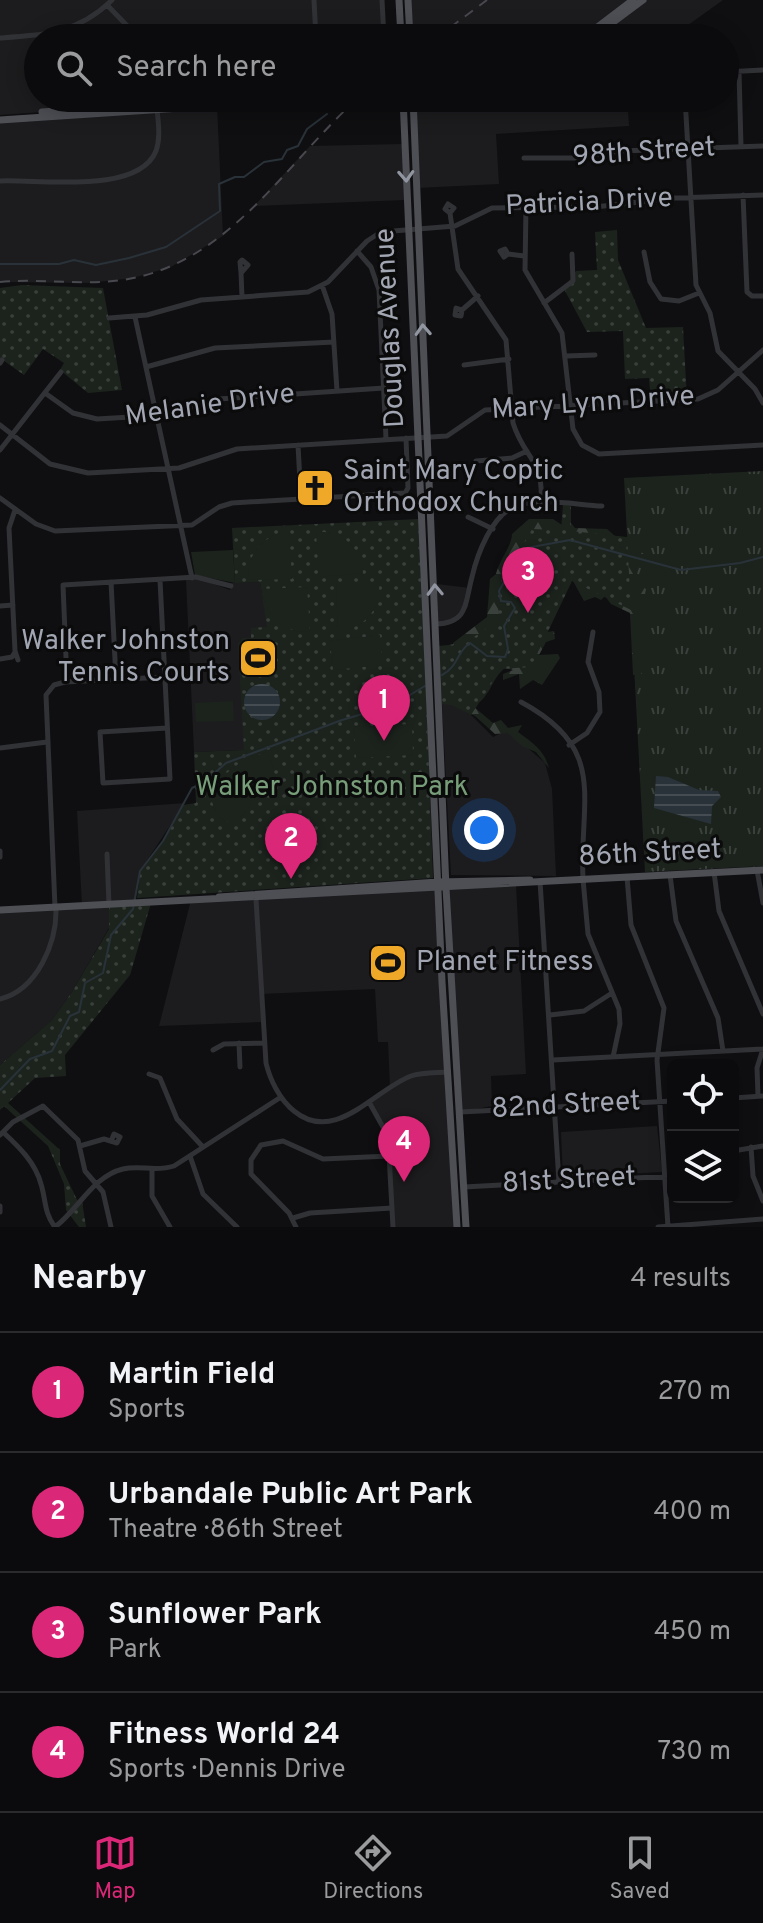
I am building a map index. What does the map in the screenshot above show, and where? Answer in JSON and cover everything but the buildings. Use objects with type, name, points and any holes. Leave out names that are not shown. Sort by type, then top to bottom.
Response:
[{"type":"main road","points":[[399,0],[400,24]]},
{"type":"main road","points":[[408,0],[409,24]]},
{"type":"main road","points":[[601,24],[633,0]]},
{"type":"main road","points":[[611,24],[643,0]]},
{"type":"main road","points":[[0,118],[78,112]]},
{"type":"main road","name":"Douglas Avenue","points":[[404,112],[442,885],[458,1071],[466,1227]]},
{"type":"main road","name":"Douglas Avenue","points":[[414,112],[436,624],[442,982],[457,1227]]},
{"type":"main road","name":"86th Street","points":[[0,910],[760,870]]},
{"type":"main road","name":"86th Street","points":[[191,900],[256,899],[442,885]]},
{"type":"main road","points":[[442,982],[450,985],[453,1004]]},
{"type":"street","points":[[81,24],[112,0]]},
{"type":"street","points":[[314,0],[315,24]]},
{"type":"street","points":[[382,0],[383,24]]},
{"type":"street","points":[[107,5],[125,24]]},
{"type":"street","points":[[0,38],[24,35]]},
{"type":"street","points":[[741,147],[739,71],[763,70]]},
{"type":"street","points":[[0,181],[114,179],[133,175],[149,163],[157,148],[157,112]]},
{"type":"street","points":[[686,112],[695,279],[710,313],[718,351],[763,402]]},
{"type":"street","name":"98th Street","points":[[524,158],[566,159],[630,150],[763,146]]},
{"type":"street","points":[[743,195],[747,292],[752,296],[763,296]]},
{"type":"street","name":"Patricia Drive","points":[[109,318],[135,317],[186,302],[301,294],[322,285],[381,232],[451,226],[492,208],[595,207],[692,197],[763,195]]},
{"type":"street","points":[[526,206],[526,274],[562,333],[570,420],[582,445],[599,454],[763,445]]},
{"type":"street","points":[[450,213],[456,264],[504,334],[516,435],[542,478],[541,504]]},
{"type":"street","points":[[357,251],[371,267],[379,290],[386,439]]},
{"type":"street","points":[[644,252],[650,282],[661,299],[679,301],[699,293]]},
{"type":"street","points":[[508,254],[524,256]]},
{"type":"street","points":[[544,303],[573,281],[572,254]]},
{"type":"street","points":[[241,273],[242,297]]},
{"type":"street","points":[[322,285],[331,305],[337,391]]},
{"type":"street","points":[[462,310],[478,296]]},
{"type":"street","points":[[135,317],[192,578]]},
{"type":"street","points":[[146,367],[215,348],[334,342]]},
{"type":"street","name":"Mary Lynn Drive","points":[[0,425],[50,464],[70,472],[168,469],[190,465],[229,450],[453,433],[482,411],[698,399],[718,390],[763,350]]},
{"type":"street","points":[[566,356],[595,355]]},
{"type":"street","points":[[464,365],[509,359]]},
{"type":"street","points":[[0,450],[61,372]]},
{"type":"street","name":"Melanie Drive","points":[[45,393],[67,410],[85,418],[157,416],[219,399],[384,388]]},
{"type":"street","points":[[0,498],[37,525],[55,531],[198,523],[226,504],[403,493],[408,488],[406,438]]},
{"type":"street","points":[[298,445],[301,500]]},
{"type":"street","points":[[476,461],[512,458],[527,451]]},
{"type":"street","points":[[436,624],[454,620],[465,611],[475,567],[500,516],[512,507],[541,504],[602,506]]},
{"type":"street","points":[[0,659],[18,660],[15,651],[9,522],[15,510]]},
{"type":"street","points":[[468,517],[493,529]]},
{"type":"street","points":[[0,544],[10,543]]},
{"type":"street","points":[[67,682],[63,585],[192,578],[231,586]]},
{"type":"street","points":[[160,580],[170,779],[103,783],[100,732],[167,728]]},
{"type":"street","points":[[111,582],[116,679]]},
{"type":"street","points":[[0,606],[13,605]]},
{"type":"street","points":[[569,745],[593,727],[600,712],[599,692],[588,662],[593,632]]},
{"type":"street","points":[[9,658],[15,651]]},
{"type":"street","points":[[0,999],[21,990],[34,976],[55,937],[46,695],[54,685],[67,682],[166,677]]},
{"type":"street","points":[[521,702],[547,718],[569,745],[582,768],[587,788],[581,833],[588,934],[620,1019],[613,1057]]},
{"type":"street","points":[[0,748],[47,742]]},
{"type":"street","points":[[107,854],[109,905]]},
{"type":"street","points":[[760,870],[763,903]]},
{"type":"street","points":[[714,872],[719,911],[763,1014]]},
{"type":"street","points":[[670,875],[676,921],[718,1018],[723,1051]]},
{"type":"street","points":[[627,877],[634,935],[664,1008],[657,1055],[659,1102],[667,1161]]},
{"type":"street","points":[[540,881],[559,1182]]},
{"type":"street","points":[[256,899],[268,1071],[281,1097],[300,1116],[323,1122],[342,1118],[413,1076],[458,1071]]},
{"type":"street","points":[[550,1015],[584,1011],[612,993]]},
{"type":"street","points":[[239,1043],[240,1067]]},
{"type":"street","points":[[213,1050],[224,1044],[264,1043]]},
{"type":"street","points":[[553,1060],[763,1049],[757,1068],[761,1096],[739,1098]]},
{"type":"street","points":[[149,1074],[160,1078],[177,1119],[203,1147]]},
{"type":"street","points":[[111,1227],[106,1198],[96,1185],[85,1171],[75,1135],[43,1106],[2,1134],[30,1160],[41,1182],[47,1215],[55,1227],[96,1185],[122,1169],[152,1170],[174,1166],[281,1097]]},
{"type":"street","name":"82nd Street","points":[[460,1112],[667,1101]]},
{"type":"street","points":[[369,1102],[386,1130],[393,1227]]},
{"type":"street","points":[[80,1146],[112,1139]]},
{"type":"street","points":[[296,1227],[293,1218],[253,1178],[252,1156],[261,1145],[278,1140],[323,1159],[389,1156]]},
{"type":"street","points":[[739,1150],[763,1146]]},
{"type":"street","points":[[751,1147],[753,1176],[763,1201]]},
{"type":"street","points":[[190,1156],[203,1194],[237,1227]]},
{"type":"street","points":[[152,1170],[152,1196],[170,1227]]},
{"type":"street","name":"81st Street","points":[[464,1187],[667,1176]]},
{"type":"street","points":[[668,1203],[668,1227]]},
{"type":"street","points":[[0,1206],[0,1212]]},
{"type":"street","points":[[293,1218],[310,1213],[392,1208]]},
{"type":"street","points":[[658,1227],[763,1219]]},
{"type":"shaded area","points":[[0,0],[382,0],[383,24],[24,24],[24,112],[42,112],[0,115]]},
{"type":"shaded area","points":[[408,0],[633,0],[601,24],[409,24]]},
{"type":"shaded area","points":[[643,0],[723,0],[690,24],[611,24]]},
{"type":"shaded area","points":[[116,112],[217,112],[223,236],[171,267],[133,278],[89,283],[0,282],[0,120]]},
{"type":"shaded area","points":[[414,112],[628,112],[629,126],[496,134],[499,184],[417,188]]},
{"type":"shaded area","points":[[403,144],[405,200],[254,206],[310,146]]},
{"type":"shaded area","points":[[200,579],[230,590],[231,583],[260,582],[268,627],[251,638],[244,750],[194,752],[186,580]]},
{"type":"shaded area","points":[[437,584],[470,588],[468,607],[461,616],[438,624]]},
{"type":"shaded area","points":[[262,684],[274,690],[280,702],[274,714],[262,720],[250,714],[244,702],[250,690]]},
{"type":"shaded area","points":[[442,704],[452,704],[471,715],[493,737],[507,730],[545,763],[552,789],[556,876],[451,875]]},
{"type":"shaded area","points":[[656,776],[668,777],[699,790],[718,791],[721,797],[712,806],[711,824],[654,808]]},
{"type":"shaded area","points":[[185,803],[140,871],[135,903],[109,905],[109,928],[72,992],[52,1020],[0,1065],[0,910],[82,906],[77,811]]},
{"type":"shaded area","points":[[516,885],[526,1074],[491,1076],[492,1106],[460,1112],[446,888]]},
{"type":"shaded area","points":[[438,889],[457,1227],[393,1227],[388,1139],[369,1103],[390,1088],[388,1042],[378,1042],[375,989],[261,994],[262,1022],[159,1026],[191,900]]},
{"type":"shaded area","points":[[657,1126],[662,1172],[563,1177],[561,1132]]},
{"type":"green space","points":[[617,230],[618,260],[646,328],[683,327],[687,400],[651,402],[649,378],[625,379],[623,331],[587,332],[564,289],[576,271],[597,270],[595,232]]},
{"type":"green space","points":[[22,285],[103,288],[122,390],[88,393],[60,370],[64,363],[43,349],[24,375],[0,358],[0,288]]},
{"type":"green space","points":[[763,471],[763,866],[645,872],[624,478]]},
{"type":"green space","points":[[563,505],[571,505],[571,531],[627,537],[631,610],[572,581],[531,667],[501,669],[471,715],[452,705],[442,704],[439,646],[472,638],[499,617],[497,588],[532,529],[561,530]]},
{"type":"green space","points":[[567,518],[575,528],[607,529],[616,537],[633,537],[637,551],[643,553],[644,557],[635,557],[637,584],[646,589],[644,599],[650,600],[653,605],[643,613],[641,634],[649,637],[647,644],[651,654],[649,658],[643,655],[639,664],[642,674],[633,675],[630,613],[611,604],[605,596],[601,600],[595,597],[584,601],[572,579],[547,632],[554,631],[555,639],[546,642],[539,655],[558,654],[560,658],[542,685],[533,680],[520,689],[519,674],[503,680],[503,674],[513,670],[505,668],[483,699],[473,706],[493,723],[501,720],[508,728],[522,725],[518,732],[541,752],[549,768],[536,752],[522,746],[508,733],[495,734],[475,716],[453,705],[453,643],[487,617],[490,579],[496,574],[512,534],[529,519],[553,519],[562,525]]},
{"type":"green space","name":"Walker Johnston Park","points":[[420,519],[433,878],[137,898],[140,871],[163,841],[183,805],[196,803],[194,752],[244,750],[238,644],[243,638],[251,638],[251,628],[267,627],[260,582],[235,583],[232,528]]},
{"type":"green space","points":[[289,532],[292,579],[249,580],[250,562],[258,547],[272,537]]},
{"type":"green space","points":[[316,532],[334,534],[348,542],[358,556],[363,573],[319,577]]},
{"type":"green space","points":[[233,550],[235,583],[195,575],[191,552]]},
{"type":"green space","points":[[336,584],[379,584],[377,602],[369,616],[356,626],[338,631]]},
{"type":"green space","points":[[307,587],[310,632],[300,632],[277,621],[267,607],[262,589]]},
{"type":"green space","points":[[380,635],[383,665],[333,670],[330,641]]},
{"type":"green space","name":"Walker Johnston Tennis Courts","points":[[275,642],[276,672],[241,674],[239,643]]},
{"type":"green space","points":[[233,701],[234,721],[196,722],[195,703]]},
{"type":"green space","points":[[412,724],[413,755],[356,758],[354,727]]},
{"type":"green space","points":[[266,752],[274,769],[273,779],[256,786],[248,809],[236,822],[228,822],[217,816],[211,799],[215,782],[241,762]]},
{"type":"green space","points":[[151,903],[130,975],[65,1055],[66,1076],[35,1078],[8,1103],[60,1150],[60,1164],[79,1204],[82,1201],[86,1227],[79,1227],[66,1210],[64,1184],[48,1146],[4,1106],[0,1110],[0,1065],[52,1020],[72,992],[109,929],[109,905]]},
{"type":"waterway","points":[[0,264],[59,264],[74,260],[96,265],[166,247],[220,211],[219,184],[235,177],[244,177],[264,162],[282,159],[287,150],[298,146],[307,129],[327,114]]},
{"type":"waterway","points":[[442,675],[470,643],[487,656],[505,657],[508,649],[504,626],[515,608],[511,602],[501,601],[499,591],[508,575],[511,557],[521,549],[570,540],[681,570],[763,557]]},
{"type":"waterway","points":[[0,1090],[30,1059],[52,1051],[70,1016],[79,1012],[85,983],[103,973],[111,935],[133,909],[140,871],[163,841],[192,788],[203,783],[226,763],[342,720],[393,705],[425,686]]},
{"type":"railway","points":[[455,24],[487,0]]},
{"type":"railway","points":[[0,282],[122,280],[160,271],[193,255],[252,208],[343,112]]},
{"type":"place","name":"Saint Mary Coptic Orthodox Church","points":[[315,488]]},
{"type":"place","name":"Sunflower Park","points":[[528,613]]},
{"type":"place","name":"Walker Johnston Tennis Courts","points":[[258,658]]},
{"type":"place","name":"Martin Field","points":[[384,741]]},
{"type":"place","name":"Urbandale Public Art Park","points":[[291,879]]},
{"type":"place","name":"Planet Fitness","points":[[388,963]]},
{"type":"place","name":"Fitness World 24","points":[[404,1182]]}]
